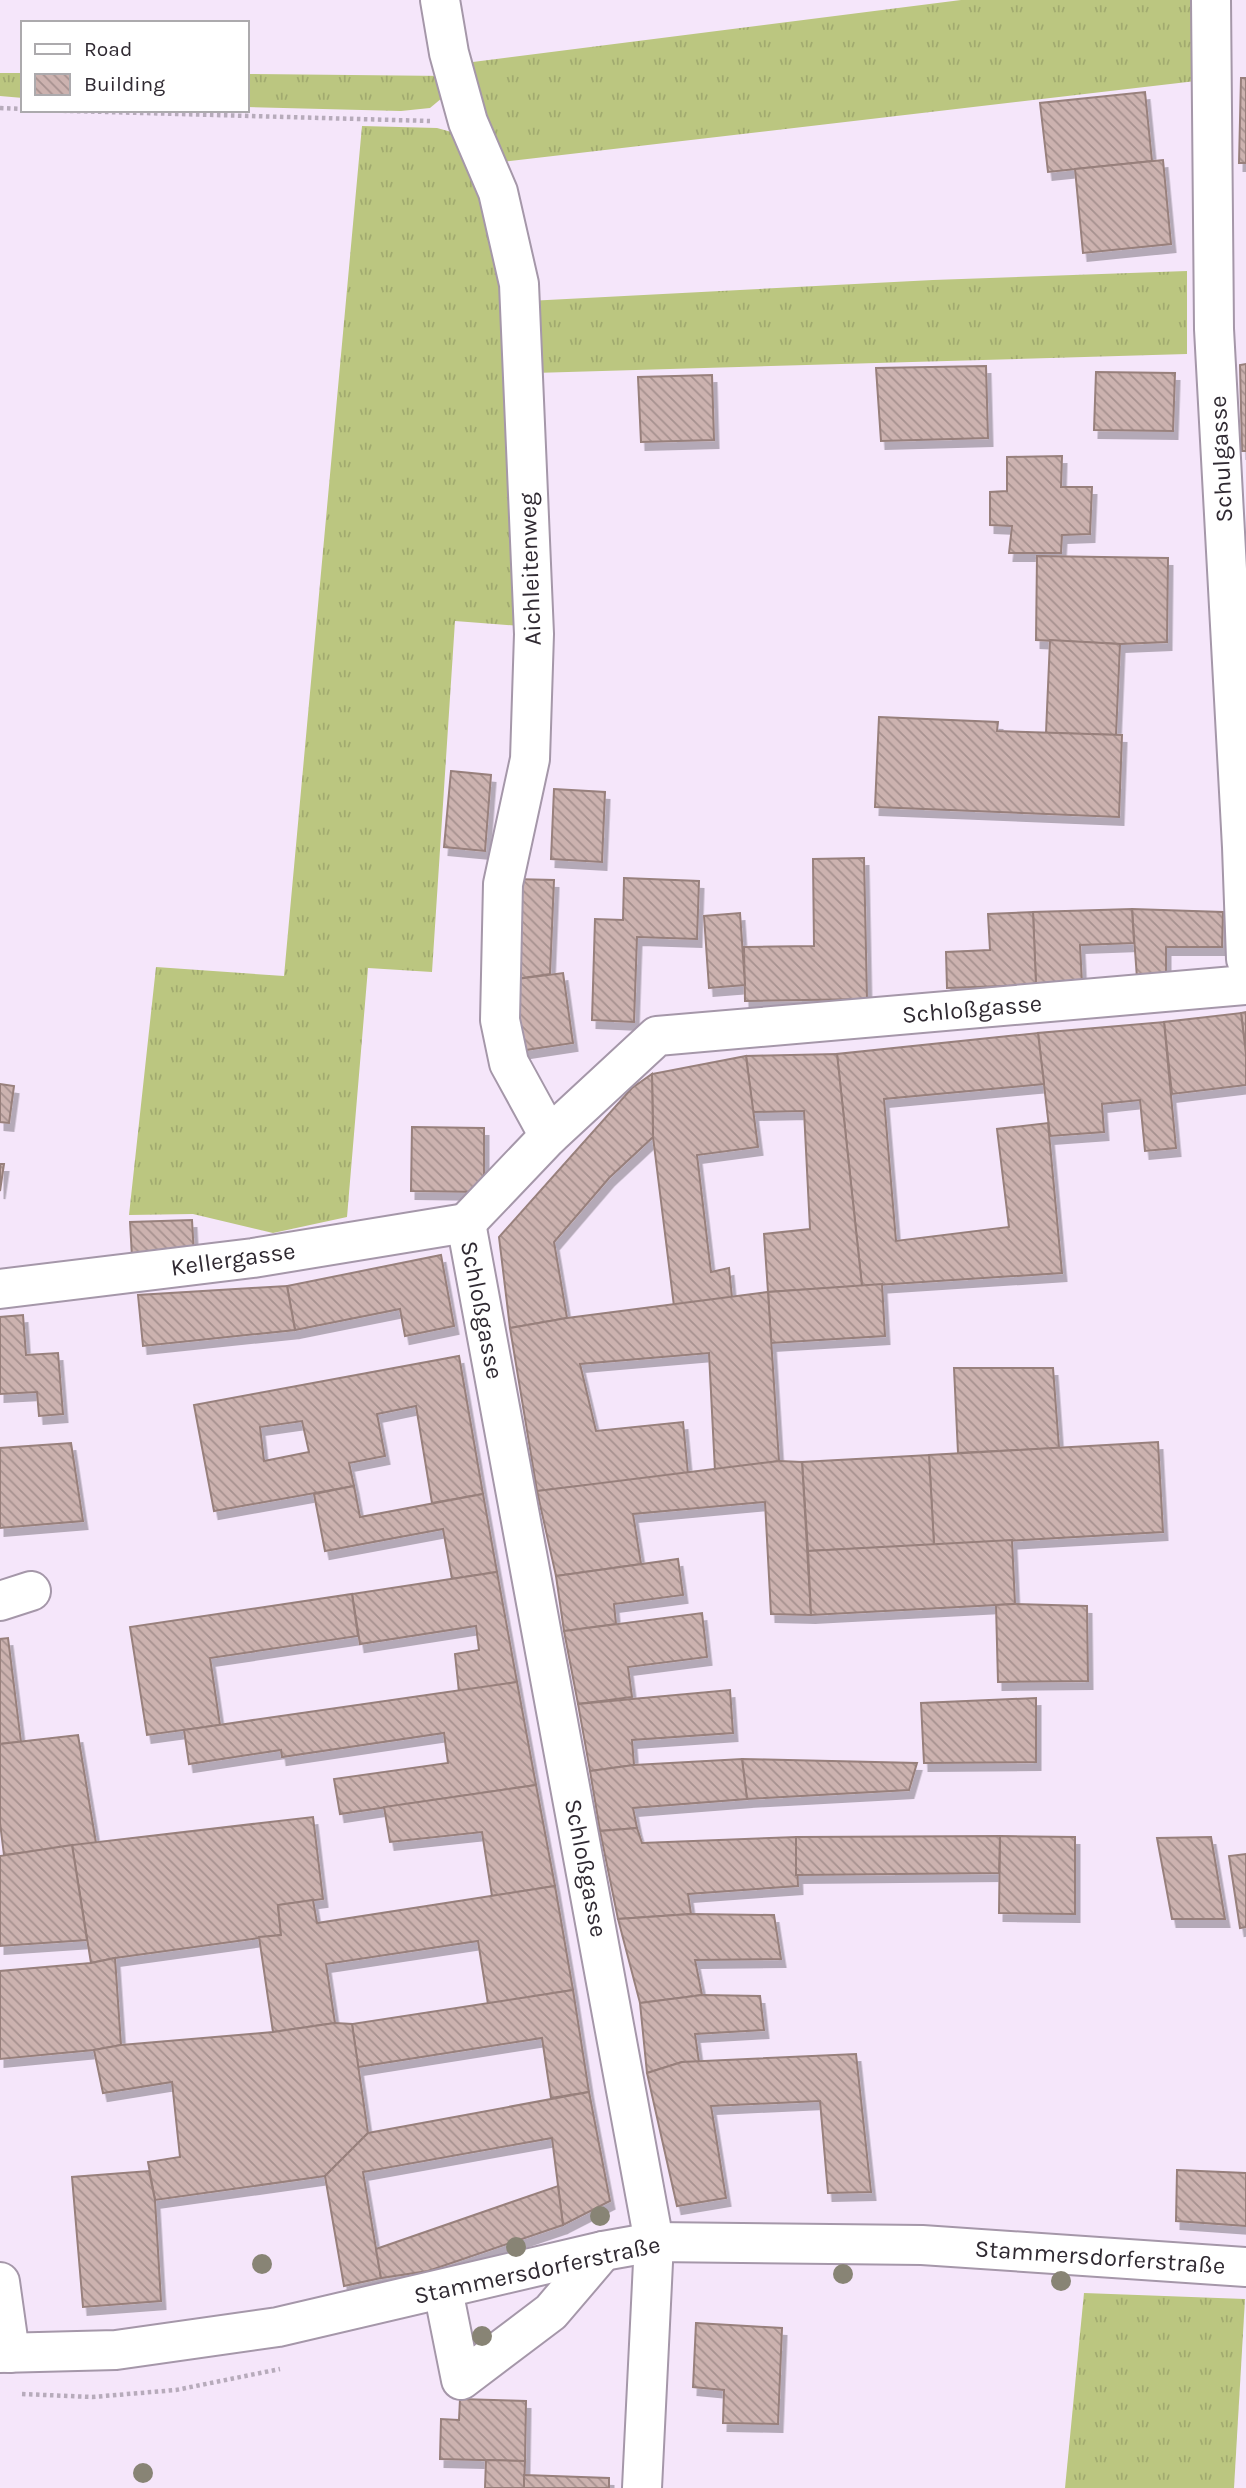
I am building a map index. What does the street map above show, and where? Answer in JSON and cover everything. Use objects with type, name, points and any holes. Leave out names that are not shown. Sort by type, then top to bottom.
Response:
[{"type":"street","name":"Aichleitenweg","points":[[440,0],[449,53],[468,122],[498,192],[519,284],[534,634],[530,759],[503,884],[500,1020],[509,1063],[548,1136]]},
{"type":"street","name":"Schulgasse","points":[[1210,0],[1214,329],[1246,959]]},
{"type":"street","name":"Schloßgasse","points":[[642,2488],[654,2242],[466,1223],[548,1136],[657,1036],[1246,985]]},
{"type":"street","name":"Kellergasse","points":[[0,1289],[253,1258],[466,1223]]},
{"type":"street","name":"Stammersdorferstraße","points":[[5,2353],[116,2350],[278,2327],[603,2251],[654,2242],[922,2245],[1246,2267]]},
{"type":"street","points":[[443,2290],[461,2380],[551,2312],[603,2251]]},
{"type":"street","points":[[0,2282],[5,2353]]},
{"type":"path","points":[[0,108],[21,109]]},
{"type":"path","points":[[107,112],[468,122]]},
{"type":"green space","points":[[961,0],[1192,0],[1196,81],[502,162],[465,63]]},
{"type":"green space","points":[[0,73],[21,73],[21,98],[0,96]]},
{"type":"green space","points":[[248,74],[448,76],[442,98],[430,108],[401,111],[248,107]]},
{"type":"green space","points":[[362,126],[437,128],[466,136],[497,214],[521,626],[455,621],[432,972],[368,968],[347,1217],[273,1233],[193,1214],[129,1215],[156,967],[284,976]]},
{"type":"green space","points":[[1187,271],[1187,354],[534,373],[528,301],[933,280]]},
{"type":"green space","points":[[1084,2293],[1245,2299],[1234,2488],[1065,2488]]},
{"type":"building","points":[[1241,78],[1246,78],[1246,163],[1239,163]]},
{"type":"building","points":[[1145,92],[1152,161],[1048,172],[1040,103]]},
{"type":"building","points":[[1163,160],[1171,244],[1083,253],[1075,169]]},
{"type":"building","points":[[1246,364],[1246,451],[1242,451],[1240,365]]},
{"type":"building","points":[[986,366],[988,438],[881,441],[876,368]]},
{"type":"building","points":[[1096,372],[1175,373],[1173,431],[1094,430]]},
{"type":"building","points":[[712,375],[714,440],[641,442],[638,377]]},
{"type":"building","points":[[1062,456],[1061,487],[1092,487],[1090,534],[1062,535],[1061,553],[1009,553],[1012,526],[990,525],[990,492],[1007,491],[1007,457]]},
{"type":"building","points":[[1037,556],[1168,558],[1167,642],[1120,644],[1036,640]]},
{"type":"building","points":[[1050,640],[1120,644],[1116,735],[1046,733]]},
{"type":"building","points":[[879,717],[998,722],[997,731],[1122,735],[1119,817],[875,807]]},
{"type":"building","points":[[451,771],[491,775],[485,851],[444,847]]},
{"type":"building","points":[[554,789],[605,792],[602,862],[551,859]]},
{"type":"building","points":[[864,858],[867,999],[745,1001],[744,947],[814,946],[813,859]]},
{"type":"building","points":[[624,878],[699,881],[697,939],[637,937],[634,1022],[592,1020],[595,919],[623,920]]},
{"type":"building","points":[[513,879],[554,880],[550,974],[509,980]]},
{"type":"building","points":[[1132,909],[1223,912],[1222,947],[1166,947],[1166,976],[1137,978]]},
{"type":"building","points":[[1132,909],[1134,943],[1080,945],[1082,984],[1036,985],[1033,912]]},
{"type":"building","points":[[1033,912],[1036,985],[947,988],[946,952],[990,950],[988,914]]},
{"type":"building","points":[[740,913],[745,985],[709,988],[704,916]]},
{"type":"building","points":[[563,973],[573,1043],[519,1051],[509,980]]},
{"type":"building","points":[[1246,1012],[1246,1054],[1241,1013]]},
{"type":"building","points":[[1241,1013],[1246,1054],[1246,1085],[1172,1094],[1164,1022]]},
{"type":"building","points":[[1164,1022],[1176,1148],[1145,1151],[1140,1100],[1102,1104],[1104,1132],[1050,1136],[1038,1033]]},
{"type":"building","points":[[1038,1033],[1044,1084],[884,1099],[896,1241],[1009,1227],[997,1129],[1048,1123],[1062,1273],[862,1286],[837,1054]]},
{"type":"building","points":[[837,1054],[862,1286],[768,1292],[764,1234],[810,1229],[804,1111],[753,1112],[746,1056]]},
{"type":"building","points":[[746,1056],[758,1147],[697,1155],[711,1272],[729,1268],[732,1298],[674,1306],[653,1137],[652,1074]]},
{"type":"building","points":[[652,1074],[653,1137],[609,1178],[554,1242],[567,1318],[510,1328],[499,1237],[632,1088]]},
{"type":"building","points":[[0,1084],[14,1086],[9,1123],[0,1122]]},
{"type":"building","points":[[412,1127],[484,1128],[484,1192],[411,1191]]},
{"type":"building","points":[[0,1164],[4,1164],[0,1191]]},
{"type":"building","points":[[192,1220],[194,1255],[132,1257],[130,1222]]},
{"type":"building","points":[[441,1255],[454,1326],[405,1336],[400,1309],[295,1330],[287,1286]]},
{"type":"building","points":[[882,1284],[885,1336],[771,1343],[768,1292]]},
{"type":"building","points":[[287,1286],[295,1330],[143,1346],[138,1295]]},
{"type":"building","points":[[768,1292],[779,1461],[715,1471],[709,1353],[580,1364],[596,1431],[683,1422],[688,1474],[537,1491],[510,1328]]},
{"type":"building","points":[[23,1315],[26,1355],[58,1353],[63,1414],[39,1416],[37,1392],[0,1394],[0,1317]]},
{"type":"building","points":[[459,1356],[483,1494],[432,1503],[416,1406],[377,1414],[385,1456],[349,1463],[354,1486],[214,1511],[194,1405]],"holes":[[[302,1421],[309,1452],[264,1461],[260,1427]]]},
{"type":"building","points":[[954,1368],[1053,1368],[1059,1448],[958,1453]]},
{"type":"building","points":[[1158,1442],[1163,1532],[934,1545],[929,1455]]},
{"type":"building","points":[[71,1443],[83,1521],[0,1528],[0,1448]]},
{"type":"building","points":[[929,1455],[934,1545],[808,1551],[802,1462]]},
{"type":"building","points":[[779,1461],[802,1462],[811,1615],[771,1614],[765,1502],[633,1514],[641,1564],[556,1576],[537,1491]]},
{"type":"building","points":[[354,1486],[360,1517],[483,1494],[497,1572],[452,1579],[443,1529],[325,1551],[314,1494]]},
{"type":"building","points":[[1012,1540],[1015,1604],[811,1615],[808,1551]]},
{"type":"building","points":[[678,1559],[683,1595],[614,1604],[616,1624],[564,1631],[556,1576]]},
{"type":"building","points":[[497,1572],[517,1682],[459,1692],[455,1654],[479,1650],[476,1626],[360,1644],[352,1594]]},
{"type":"building","points":[[352,1594],[358,1636],[210,1658],[220,1725],[147,1735],[130,1627]]},
{"type":"building","points":[[996,1605],[1087,1606],[1088,1681],[998,1682]]},
{"type":"building","points":[[702,1613],[707,1657],[628,1667],[632,1697],[578,1704],[564,1631]]},
{"type":"building","points":[[8,1638],[21,1742],[0,1744],[0,1639]]},
{"type":"building","points":[[517,1682],[536,1785],[340,1814],[334,1779],[448,1763],[444,1733],[282,1757],[281,1750],[189,1764],[184,1730]]},
{"type":"building","points":[[730,1690],[733,1733],[632,1740],[634,1765],[590,1771],[578,1704]]},
{"type":"building","points":[[1036,1698],[1036,1762],[924,1763],[921,1703]]},
{"type":"building","points":[[78,1735],[96,1843],[4,1855],[0,1823],[0,1744]]},
{"type":"building","points":[[742,1759],[917,1763],[909,1790],[747,1799]]},
{"type":"building","points":[[742,1759],[747,1799],[633,1808],[637,1828],[600,1831],[590,1771],[634,1765]]},
{"type":"building","points":[[536,1785],[555,1886],[492,1896],[482,1832],[390,1842],[384,1807]]},
{"type":"building","points":[[313,1817],[323,1899],[278,1905],[281,1935],[91,1963],[72,1845]]},
{"type":"building","points":[[637,1828],[642,1843],[796,1837],[798,1886],[688,1894],[691,1914],[618,1919],[600,1831]]},
{"type":"building","points":[[1000,1836],[1075,1837],[1075,1914],[999,1913]]},
{"type":"building","points":[[1000,1836],[999,1873],[796,1875],[796,1837]]},
{"type":"building","points":[[1211,1837],[1225,1919],[1172,1919],[1157,1838]]},
{"type":"building","points":[[72,1845],[87,1940],[0,1946],[0,1856]]},
{"type":"building","points":[[1246,1854],[1246,1927],[1240,1928],[1229,1856]]},
{"type":"building","points":[[555,1886],[573,1990],[488,2004],[478,1941],[326,1964],[335,2023],[273,2032],[259,1937],[281,1935],[278,1905],[313,1900],[317,1923]]},
{"type":"building","points":[[691,1914],[774,1915],[781,1959],[695,1960],[702,1995],[640,2003],[618,1919]]},
{"type":"building","points":[[115,1958],[121,2045],[0,2059],[0,1971],[91,1963]]},
{"type":"building","points":[[573,1990],[589,2092],[551,2098],[542,2038],[358,2067],[352,2024]]},
{"type":"building","points":[[702,1995],[760,1996],[764,2030],[695,2034],[699,2062],[682,2062],[647,2073],[640,2003]]},
{"type":"building","points":[[335,2023],[352,2024],[368,2133],[325,2176],[155,2200],[148,2162],[180,2157],[172,2082],[103,2093],[94,2050]]},
{"type":"building","points":[[856,2054],[871,2192],[828,2193],[820,2101],[711,2106],[726,2198],[677,2206],[647,2073],[682,2062]]},
{"type":"building","points":[[589,2092],[610,2201],[563,2225],[552,2138],[363,2172],[381,2278],[344,2286],[325,2176],[368,2133]]},
{"type":"building","points":[[1177,2170],[1246,2173],[1246,2226],[1176,2221]]},
{"type":"building","points":[[149,2171],[155,2200],[161,2301],[83,2307],[72,2177]]},
{"type":"building","points":[[558,2186],[563,2225],[428,2271],[381,2278],[376,2249]]},
{"type":"building","points":[[696,2323],[782,2328],[778,2424],[723,2423],[724,2390],[693,2387]]},
{"type":"building","points":[[460,2399],[526,2401],[525,2461],[440,2459],[441,2419],[459,2420]]},
{"type":"building","points":[[486,2460],[525,2461],[524,2488],[485,2488]]},
{"type":"building","points":[[524,2475],[609,2478],[609,2488],[524,2488]]}]
